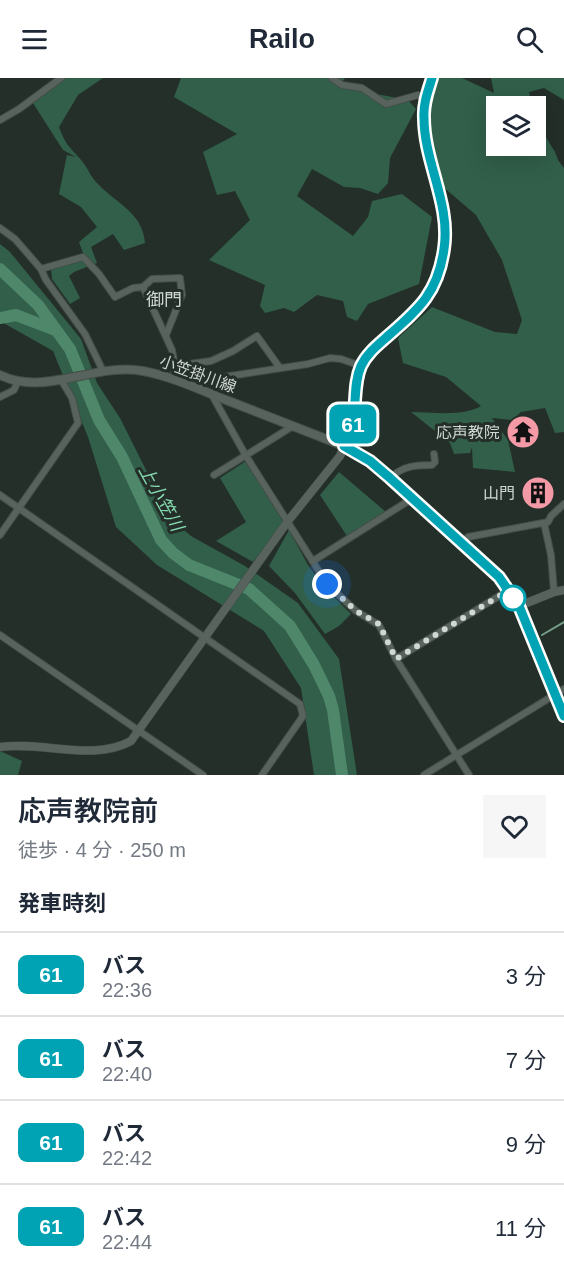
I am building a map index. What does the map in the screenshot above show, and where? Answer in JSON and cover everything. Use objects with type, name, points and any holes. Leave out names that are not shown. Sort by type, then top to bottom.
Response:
[{"type":"main road","points":[[432,78],[423,117],[424,132],[436,176],[445,227],[445,247],[440,271],[434,288],[418,309],[374,349],[361,366],[352,427],[344,446],[370,461],[495,571],[519,606],[564,716]]},
{"type":"main road","name":"小笠掛川線","points":[[0,375],[18,381],[33,382],[100,372],[142,371],[173,380],[344,446]]},
{"type":"street","points":[[0,120],[62,78]]},
{"type":"street","points":[[332,78],[342,85],[362,88],[386,104],[418,95],[426,99]]},
{"type":"street","points":[[0,228],[15,239],[41,269],[46,280],[85,334],[100,372]]},
{"type":"street","points":[[41,269],[84,257],[115,297],[134,288],[143,287],[152,279],[180,278],[182,295],[166,335]]},
{"type":"street","points":[[143,287],[162,331],[166,335],[175,366],[173,380]]},
{"type":"street","points":[[175,366],[211,361],[257,336],[280,368]]},
{"type":"street","points":[[197,389],[203,380],[308,364],[330,358],[361,366]]},
{"type":"street","points":[[0,535],[78,423],[72,398],[64,379]]},
{"type":"street","points":[[0,397],[14,390],[18,381]]},
{"type":"street","points":[[212,395],[246,456],[327,584],[356,611],[379,624],[396,659],[469,775]]},
{"type":"street","points":[[214,475],[293,426]]},
{"type":"street","points":[[0,747],[35,745],[104,751],[132,741],[288,521],[340,456],[344,446]]},
{"type":"street","points":[[390,478],[399,470],[414,465],[432,465],[435,462],[434,454]]},
{"type":"street","points":[[0,495],[300,704],[303,716],[262,775]]},
{"type":"street","points":[[313,561],[413,498]]},
{"type":"street","points":[[462,542],[468,537],[548,522],[550,516],[564,504]]},
{"type":"street","points":[[544,523],[551,555],[554,592]]},
{"type":"street","points":[[396,659],[509,590]]},
{"type":"street","points":[[519,606],[564,590]]},
{"type":"street","points":[[0,634],[203,775]]},
{"type":"street","points":[[424,775],[564,689]]},
{"type":"green space","points":[[58,78],[103,78],[78,95],[59,127],[66,142],[96,182],[134,216],[143,233],[145,243],[124,250],[113,234],[91,247],[97,263],[69,276],[80,298],[70,304],[52,279],[51,269],[81,258],[83,253],[79,242],[97,227],[81,207],[59,194],[67,155],[76,157],[63,150],[31,100]]},
{"type":"green space","points":[[181,78],[345,78],[339,87],[408,100],[416,109],[390,158],[388,183],[378,194],[360,188],[344,187],[312,169],[297,196],[353,236],[368,217],[372,201],[402,194],[432,217],[419,284],[368,304],[357,321],[347,317],[343,301],[317,295],[294,312],[284,308],[265,313],[260,306],[265,285],[209,260],[250,220],[235,191],[217,195],[203,152],[237,134],[174,97]]},
{"type":"green space","points":[[439,78],[462,78],[494,93],[491,78],[564,78],[564,100],[544,88],[529,92],[530,96],[486,96],[486,156],[546,156],[546,137],[564,168],[564,432],[555,433],[545,408],[521,412],[512,420],[492,418],[508,440],[515,472],[473,468],[472,447],[470,453],[454,454],[450,443],[411,412],[456,413],[481,406],[446,377],[403,363],[398,338],[432,307],[495,332],[517,334],[522,320],[502,260],[476,215],[442,186],[431,137],[429,120]]},
{"type":"green space","points":[[0,244],[10,252],[81,339],[97,383],[120,418],[170,518],[191,536],[245,566],[298,603],[339,659],[357,775],[314,775],[301,688],[264,631],[157,565],[116,527],[88,437],[53,351],[0,321]]},
{"type":"green space","points":[[246,461],[285,520],[253,562],[216,541],[246,522],[220,478]]},
{"type":"green space","points":[[339,472],[386,512],[347,536],[320,495]]},
{"type":"green space","points":[[289,530],[308,565],[324,587],[351,614],[339,626],[325,634],[295,593],[269,566]]},
{"type":"green space","points":[[0,751],[22,761],[18,775],[0,775]]},
{"type":"waterway","name":"上小笠川","points":[[0,269],[38,305],[70,349],[99,420],[122,457],[161,540],[189,565],[249,589],[290,626],[314,665],[329,696],[342,775]]},
{"type":"waterway","points":[[0,318],[16,315],[55,330]]},
{"type":"waterway","points":[[542,635],[564,622]]},
{"type":"bus line","name":"61","points":[[432,78],[423,117],[424,132],[436,176],[445,227],[445,247],[440,271],[434,288],[418,309],[380,343],[361,366],[352,427],[344,446],[370,461],[483,560],[499,577],[519,606],[564,716]]},
{"type":"place","name":"応声教院","points":[[523,432]]},
{"type":"place","name":"山門","points":[[538,493]]},
{"type":"district","name":"御門","points":[[164,300]]},
{"type":"route","points":[[327,584],[356,611],[379,624],[396,659],[509,590],[513,598]]}]
